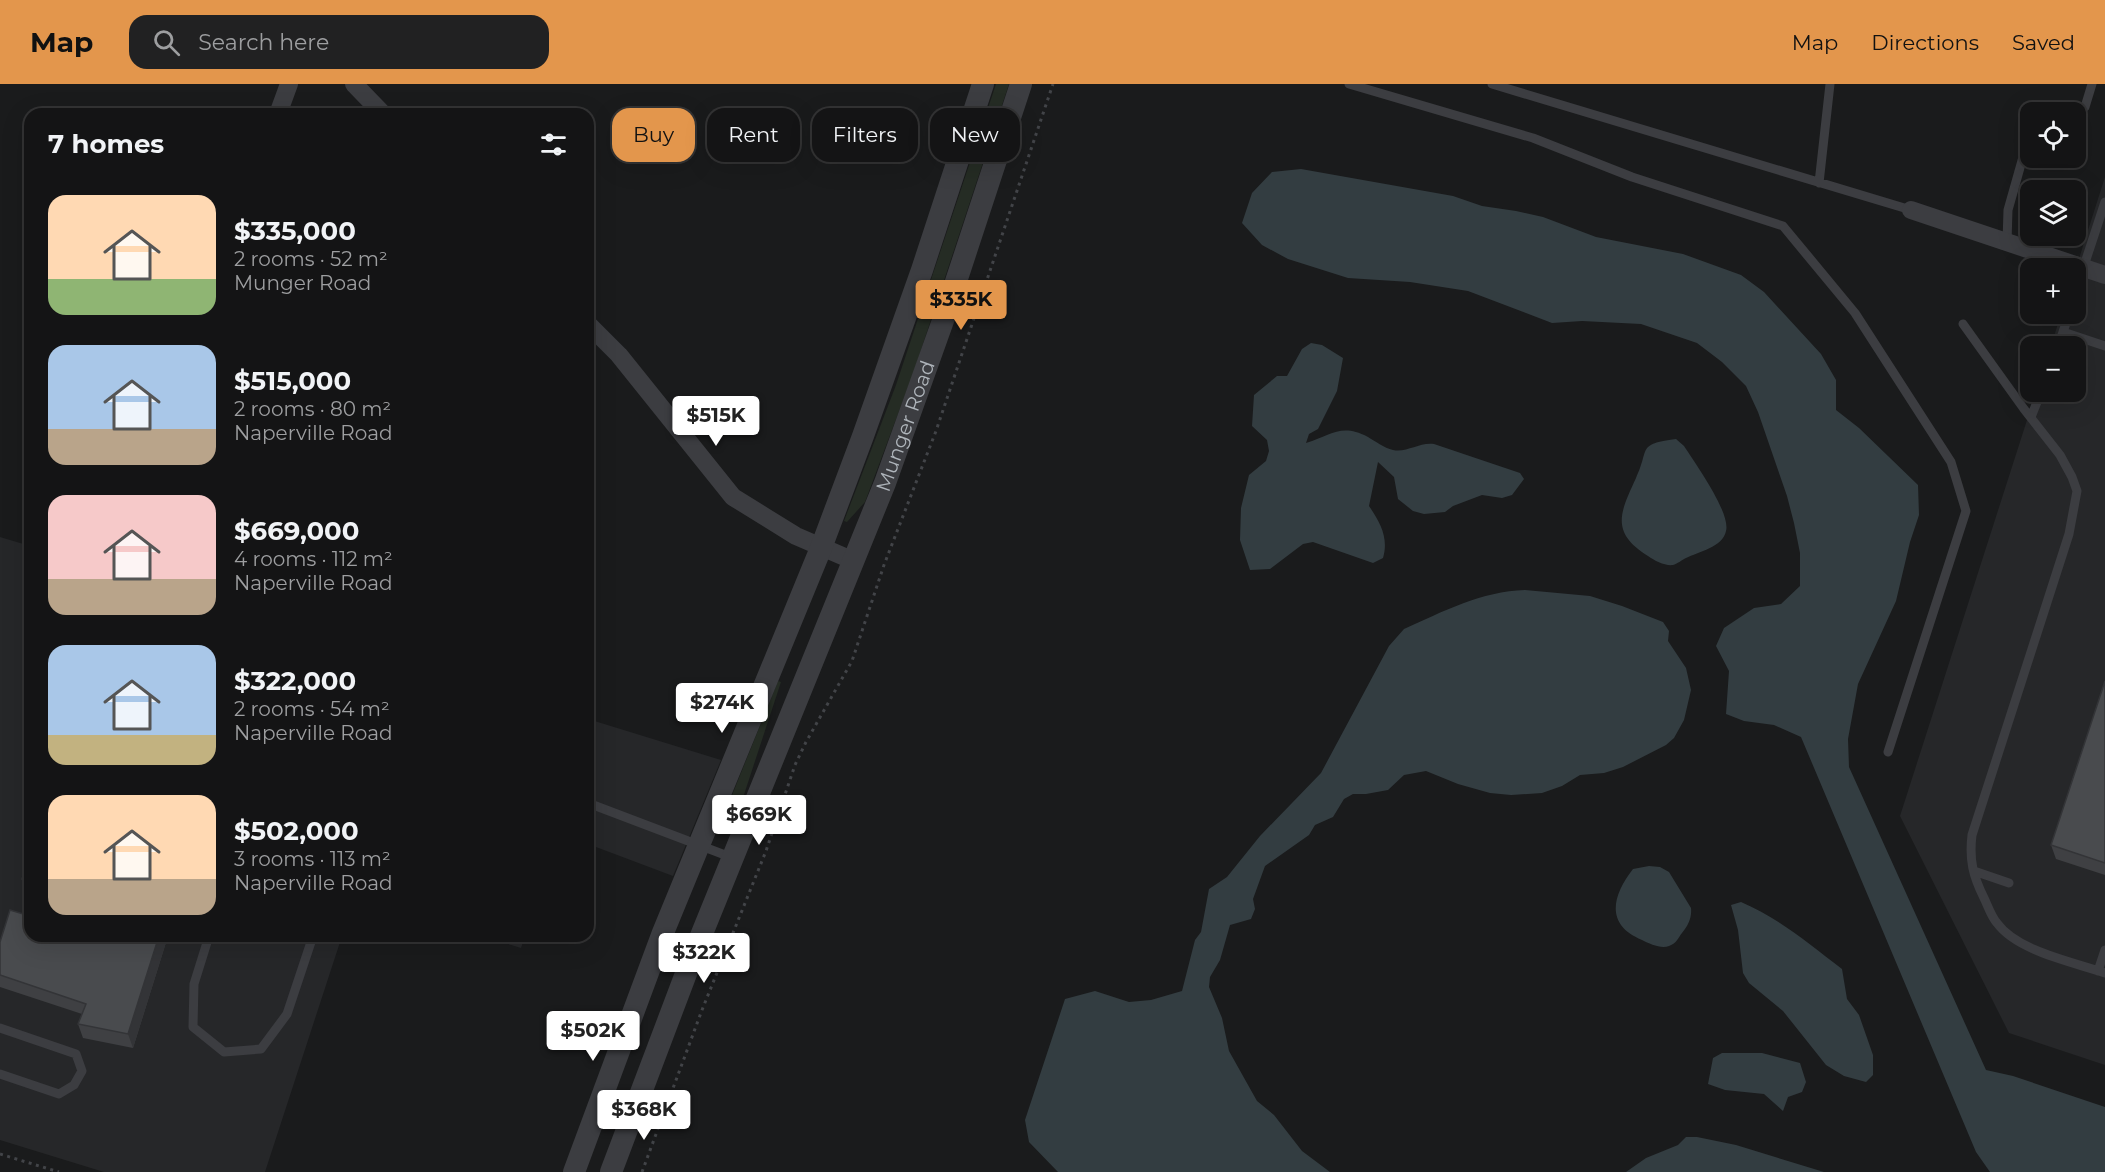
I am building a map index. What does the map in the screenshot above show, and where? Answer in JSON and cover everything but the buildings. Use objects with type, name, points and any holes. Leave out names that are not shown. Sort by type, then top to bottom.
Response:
[{"type":"street","points":[[280,108],[289,84]]},
{"type":"street","points":[[354,84],[377,108]]},
{"type":"street","name":"Munger Road","points":[[574,1172],[662,935],[821,548],[888,370],[983,84]]},
{"type":"street","name":"Munger Road","points":[[611,1172],[686,974],[885,483],[945,315],[1021,84]]},
{"type":"street","points":[[1911,210],[2056,258]]},
{"type":"street","points":[[2086,268],[2105,275]]},
{"type":"street","points":[[594,330],[619,355],[733,498],[796,536],[854,561]]},
{"type":"lane","points":[[1349,84],[1533,138],[1632,177],[1783,226],[1855,313],[1951,462],[1966,511],[1888,752]]},
{"type":"lane","points":[[1492,84],[1911,210]]},
{"type":"lane","points":[[1819,183],[1830,84]]},
{"type":"lane","points":[[2086,104],[2092,84]]},
{"type":"lane","points":[[2007,242],[2008,210],[2020,168]]},
{"type":"lane","points":[[2086,258],[2105,202]]},
{"type":"lane","points":[[1963,324],[2060,455],[2077,491],[2068,534],[1972,835],[1970,855],[1977,883],[1997,923],[2011,936],[2034,950],[2102,972],[2105,950]]},
{"type":"lane","points":[[2062,336],[2066,324]]},
{"type":"lane","points":[[2063,332],[2105,346]]},
{"type":"lane","points":[[2031,417],[2037,402]]},
{"type":"lane","points":[[594,805],[733,858]]},
{"type":"lane","points":[[1974,871],[2009,883]]},
{"type":"lane","points":[[207,942],[194,984],[193,1028],[224,1053],[261,1049],[287,1014],[311,942]]},
{"type":"lane","points":[[0,1028],[76,1054],[82,1071],[74,1085],[59,1094],[0,1074]]},
{"type":"path","points":[[642,1172],[702,1010],[766,851],[795,765],[852,662],[884,565],[936,431],[1053,84]]},
{"type":"path","points":[[0,1154],[59,1172]]},
{"type":"shaded area","points":[[996,84],[1009,84],[1001,108],[988,108]]},
{"type":"shaded area","points":[[970,162],[983,162],[914,371],[865,502],[847,522],[844,521],[896,385]]},
{"type":"shaded area","points":[[1301,169],[1453,196],[1482,206],[1543,217],[1596,237],[1683,254],[1741,275],[1764,292],[1821,354],[1836,380],[1836,410],[1859,428],[1918,485],[1919,515],[1896,601],[1858,684],[1848,739],[1849,767],[1986,1070],[2013,1076],[2105,1107],[2105,1172],[1990,1172],[1976,1152],[1801,737],[1774,725],[1744,721],[1726,714],[1729,671],[1716,646],[1724,628],[1754,608],[1781,604],[1800,586],[1800,553],[1787,496],[1758,412],[1746,386],[1722,362],[1697,343],[1641,324],[1582,321],[1552,323],[1468,291],[1410,282],[1348,278],[1288,259],[1262,245],[1242,223],[1252,193],[1272,172]]},
{"type":"shaded area","points":[[2105,177],[2105,1065],[2009,1033],[1900,816],[2033,402],[2086,402],[2086,336],[2054,336],[2058,324],[2086,324],[2086,258],[2079,258],[2083,246],[2086,246],[2086,237]]},
{"type":"shaded area","points":[[1311,343],[1322,345],[1343,358],[1337,391],[1318,429],[1309,434],[1306,443],[1337,432],[1351,431],[1398,451],[1434,444],[1520,473],[1524,479],[1512,495],[1502,498],[1482,495],[1453,506],[1445,512],[1424,514],[1413,511],[1398,499],[1394,477],[1378,462],[1369,506],[1377,518],[1384,537],[1383,558],[1373,563],[1313,542],[1303,544],[1270,569],[1250,570],[1240,540],[1241,508],[1249,475],[1266,461],[1269,451],[1267,440],[1252,426],[1254,395],[1277,376],[1287,376],[1302,349]]},
{"type":"shaded area","points":[[1676,439],[1684,446],[1711,488],[1723,513],[1726,531],[1724,537],[1715,545],[1670,565],[1654,560],[1636,547],[1623,530],[1622,521],[1626,502],[1646,450],[1655,443]]},
{"type":"shaded area","points":[[0,537],[24,544],[24,942],[340,942],[265,1172],[104,1172],[0,1140]]},
{"type":"shaded area","points":[[1525,590],[1590,596],[1663,622],[1669,631],[1668,641],[1686,668],[1691,690],[1684,720],[1674,738],[1666,745],[1623,767],[1604,773],[1580,775],[1562,786],[1542,793],[1511,795],[1490,793],[1458,784],[1426,771],[1404,775],[1388,790],[1353,794],[1344,799],[1333,817],[1315,825],[1309,835],[1265,866],[1253,899],[1255,909],[1251,919],[1230,925],[1220,960],[1210,977],[1209,987],[1222,1018],[1229,1051],[1257,1101],[1274,1115],[1302,1151],[1330,1172],[1058,1172],[1029,1142],[1025,1120],[1065,999],[1095,991],[1129,1002],[1151,1000],[1182,991],[1195,940],[1201,932],[1209,889],[1227,877],[1260,836],[1321,773],[1389,646],[1404,629],[1448,609],[1493,594]]},
{"type":"shaded area","points":[[778,681],[781,682],[737,816],[726,830],[720,825]]},
{"type":"shaded area","points":[[594,721],[721,760],[673,876],[594,846]]},
{"type":"shaded area","points":[[1649,866],[1660,867],[1669,872],[1691,908],[1686,928],[1676,942],[1666,947],[1652,944],[1630,934],[1617,918],[1617,899],[1626,879],[1633,869]]},
{"type":"shaded area","points":[[1741,902],[1781,924],[1842,969],[1847,999],[1859,1015],[1873,1055],[1873,1075],[1866,1082],[1844,1076],[1826,1065],[1783,1011],[1749,983],[1743,973],[1738,930],[1731,905]]},
{"type":"shaded area","points":[[502,942],[523,942],[521,948]]},
{"type":"shaded area","points":[[1722,1053],[1762,1053],[1800,1063],[1806,1082],[1802,1092],[1788,1097],[1783,1111],[1764,1094],[1725,1090],[1708,1084],[1713,1058]]},
{"type":"shaded area","points":[[1686,1137],[1736,1145],[1824,1172],[1626,1172],[1646,1158],[1678,1145]]}]
